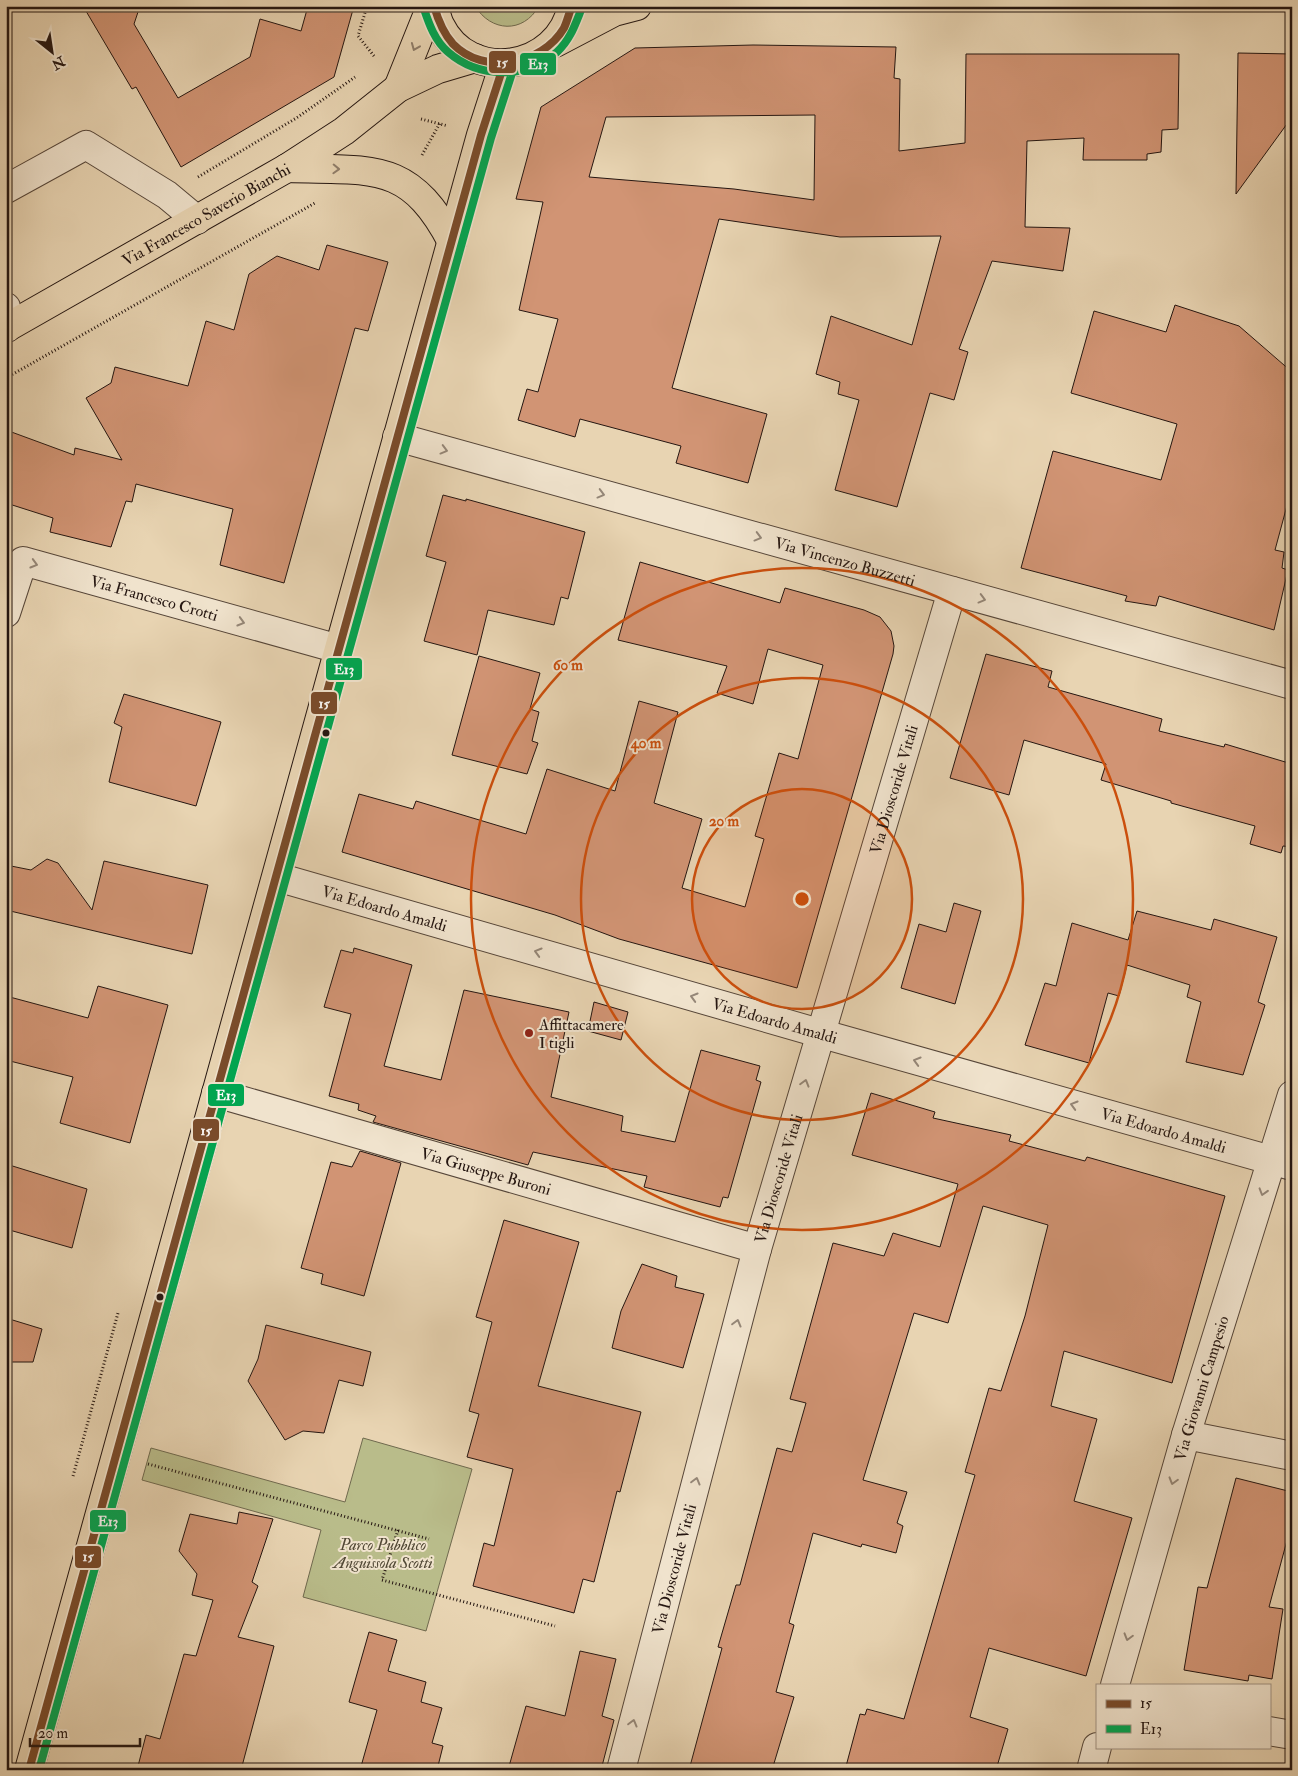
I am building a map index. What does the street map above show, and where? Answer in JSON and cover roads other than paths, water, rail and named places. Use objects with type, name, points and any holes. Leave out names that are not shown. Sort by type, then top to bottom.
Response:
[{"type":"main road","points":[[433,6],[440,26],[455,45],[475,58],[504,64],[521,62],[537,55],[600,18],[637,6]]},
{"type":"main road","points":[[398,88],[433,6]]},
{"type":"main road","points":[[552,45],[562,31],[572,6]]},
{"type":"main road","name":"Via Francesco Saverio Bianchi","points":[[7,321],[197,220],[287,168],[344,131],[398,88],[438,69],[475,58]]},
{"type":"main road","points":[[29,1770],[216,1093],[278,877],[452,242],[504,64]]},
{"type":"main road","points":[[287,168],[366,171],[388,174],[406,184],[422,197],[438,216],[452,242]]},
{"type":"street","points":[[6,189],[86,145],[167,196],[197,220]]},
{"type":"street","name":"Via Vincenzo Buzzetti","points":[[398,437],[1292,685]]},
{"type":"street","name":"Via Francesco Crotti","points":[[6,613],[22,561],[339,649]]},
{"type":"street","name":"Via Dioscoride Vitali","points":[[621,1770],[757,1249],[819,1033],[952,591]]},
{"type":"street","name":"Via Edoardo Amaldi","points":[[278,877],[1282,1164]]},
{"type":"street","name":"Via Giuseppe Buroni","points":[[216,1093],[757,1249]]},
{"type":"street","name":"Via Giovanni Campesio","points":[[1115,1684],[1186,1435],[1282,1164],[1292,1095]]},
{"type":"street","points":[[1186,1435],[1292,1456]]},
{"type":"street","points":[[1270,1731],[1292,1734]]},
{"type":"street","points":[[1091,1770],[1097,1748]]},
{"type":"place","name":"Affittacamere I tigli","points":[[529,1033]]},
{"type":"park label","name":"Parco Pubblico Anguissola Scotti","points":[[383,1553]]}]
